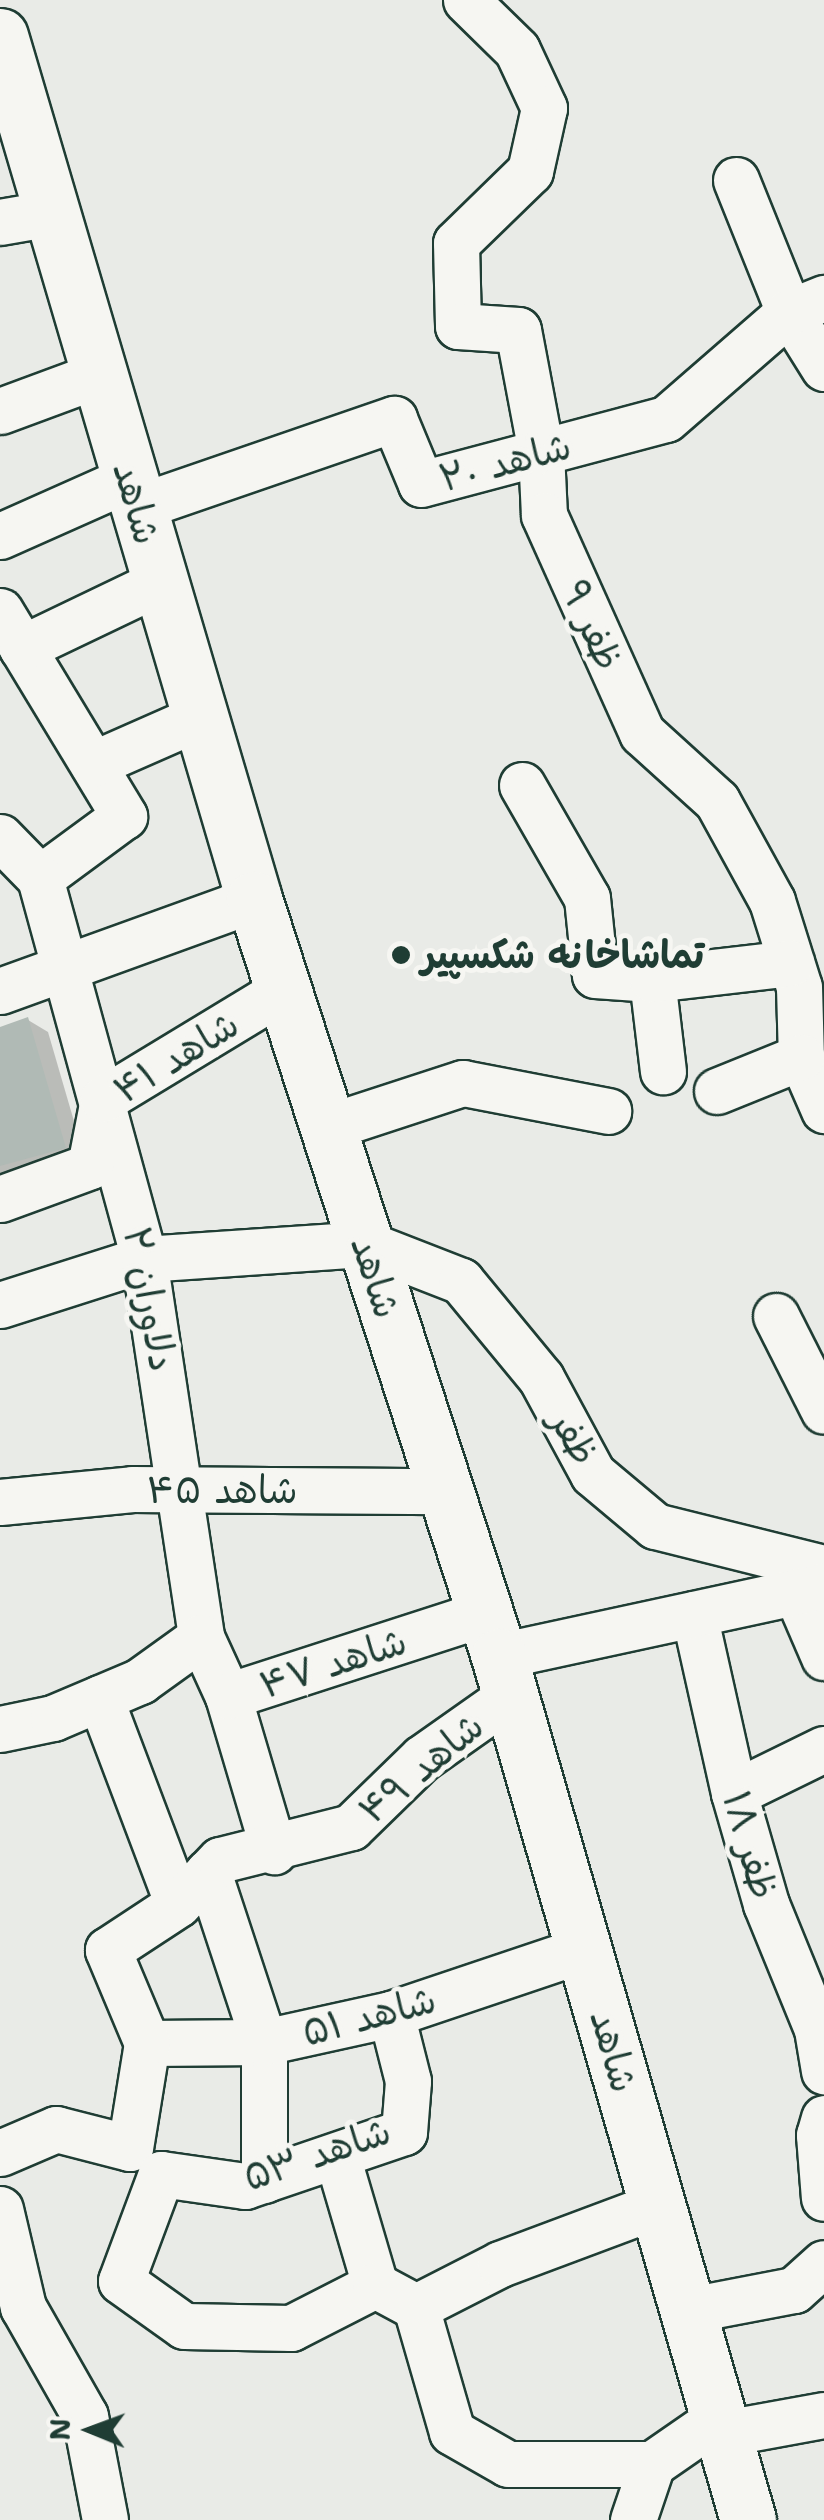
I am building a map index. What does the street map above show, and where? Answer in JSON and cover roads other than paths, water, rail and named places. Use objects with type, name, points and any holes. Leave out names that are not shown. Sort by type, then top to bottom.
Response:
[{"type":"main road","name":"شاهد","points":[[2,53],[26,218],[100,374],[254,900],[498,1655],[748,2520]]},
{"type":"street","name":"ظفر ۹","points":[[466,0],[516,50],[544,108],[530,172],[456,243],[458,326],[518,330],[542,452],[544,514],[599,646],[642,733],[717,801],[772,901],[799,987],[801,1057],[824,1110]]},
{"type":"street","points":[[736,180],[806,305],[824,368]]},
{"type":"street","name":"شاهد ۲۰","points":[[134,492],[394,420],[422,484],[666,419],[806,305]]},
{"type":"street","points":[[0,411],[100,374]]},
{"type":"street","points":[[0,536],[134,492]]},
{"type":"street","points":[[0,836],[40,878],[124,816],[11,630],[160,582]]},
{"type":"street","points":[[93,764],[200,718]]},
{"type":"street","points":[[522,786],[587,898],[595,975],[652,979],[791,963]]},
{"type":"street","name":"دلاوران ۲","points":[[40,878],[144,1259],[182,1490],[201,1637]]},
{"type":"street","points":[[0,991],[254,900]]},
{"type":"street","points":[[652,979],[663,1071]]},
{"type":"street","name":"شاهد ۴۱","points":[[0,1199],[90,1166],[103,1099],[283,990]]},
{"type":"street","points":[[717,1092],[801,1057]]},
{"type":"street","points":[[328,1127],[464,1084],[608,1112]]},
{"type":"street","points":[[0,1304],[144,1259],[366,1244]]},
{"type":"street","name":"ظفر","points":[[366,1244],[460,1281],[541,1378],[593,1474],[656,1526],[815,1582]]},
{"type":"street","points":[[776,1316],[824,1410]]},
{"type":"street","name":"شاهد ۴۵","points":[[0,1502],[182,1490],[446,1492]]},
{"type":"street","points":[[498,1655],[694,1614],[815,1582],[824,1657]]},
{"type":"street","name":"ظفر ۱۸","points":[[694,1614],[734,1792],[766,1904],[817,2029],[824,2071]]},
{"type":"street","points":[[0,1729],[54,1718],[140,1681],[201,1637]]},
{"type":"street","name":"شاهد ۴۷","points":[[201,1637],[228,1696],[498,1655]]},
{"type":"street","name":"شاهد ۴۹","points":[[147,2043],[108,1950],[193,1888],[220,1860],[274,1851],[351,1827],[422,1758],[498,1655]]},
{"type":"street","points":[[228,1696],[274,1851]]},
{"type":"street","points":[[100,1698],[264,2042],[264,2180]]},
{"type":"street","points":[[734,1792],[824,1748]]},
{"type":"street","name":"شاهد ۵۱","points":[[147,2043],[264,2042],[391,2014],[584,1949]]},
{"type":"street","name":"شاهد ۵۳","points":[[145,2160],[245,2186],[404,2132],[408,2081],[391,2014]]},
{"type":"street","points":[[147,2043],[145,2160],[121,2281],[184,2326],[291,2328],[376,2285]]},
{"type":"street","points":[[0,2153],[56,2129],[145,2160]]},
{"type":"street","points":[[822,2129],[824,2198]]},
{"type":"street","points":[[336,2156],[376,2285],[416,2307],[452,2432],[508,2464],[652,2464],[722,2425],[824,2415]]},
{"type":"street","points":[[416,2307],[500,2264],[658,2205]]},
{"type":"street","points":[[0,2209],[23,2307],[85,2416],[105,2520]]},
{"type":"street","points":[[689,2310],[794,2290],[824,2263]]},
{"type":"street","points":[[633,2520],[652,2464]]},
{"type":"place","name":"تماشاخانه شکسپیر","points":[[401,955]]}]
